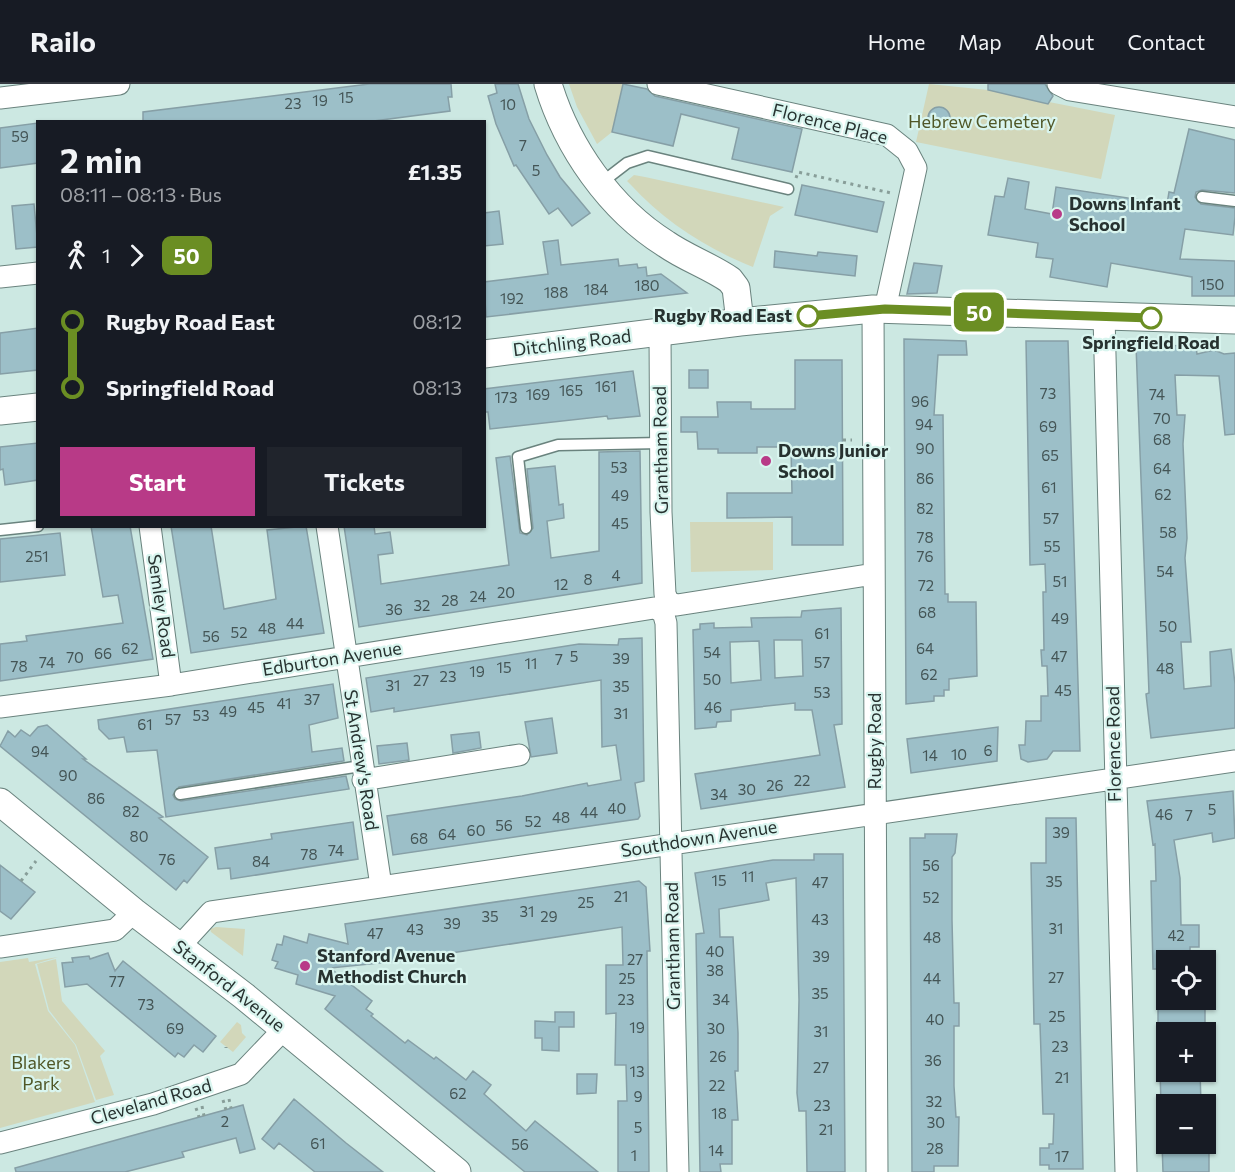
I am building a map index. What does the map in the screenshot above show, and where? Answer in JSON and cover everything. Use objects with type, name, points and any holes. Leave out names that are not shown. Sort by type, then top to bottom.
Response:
[{"type":"street","points":[[0,98],[118,84]]},
{"type":"street","points":[[548,84],[570,137],[601,183],[651,235],[730,280],[736,288],[740,322]]},
{"type":"street","name":"Florence Place","points":[[658,84],[887,135],[902,145],[914,161],[916,168],[879,309]]},
{"type":"street","points":[[1058,84],[1070,90],[1235,117]]},
{"type":"street","points":[[0,277],[36,273]]},
{"type":"street","name":"Ditchling Road","points":[[486,354],[740,322],[879,309],[1235,320]]},
{"type":"street","name":"Rugby Road","points":[[877,1172],[874,574],[879,309]]},
{"type":"street","name":"Florence Road","points":[[1104,316],[1126,1172]]},
{"type":"street","name":"Grantham Road","points":[[660,332],[678,1172]]},
{"type":"street","points":[[0,411],[36,406]]},
{"type":"street","name":"Semley Road","points":[[150,528],[171,685]]},
{"type":"street","name":"St Andrew's Road","points":[[327,528],[362,773],[381,886]]},
{"type":"street","name":"Edburton Avenue","points":[[0,707],[171,685],[874,574]]},
{"type":"street","points":[[362,773],[519,755]]},
{"type":"street","name":"Southdown Avenue","points":[[179,947],[211,912],[1235,761]]},
{"type":"street","name":"Stanford Avenue","points":[[0,802],[134,912],[284,1029],[457,1172]]},
{"type":"street","points":[[0,947],[115,930],[134,912]]},
{"type":"street","name":"Cleveland Road","points":[[0,1143],[153,1104],[241,1074],[284,1029]]},
{"type":"lane","points":[[601,183],[627,163],[648,156],[788,189]]},
{"type":"lane","points":[[1202,197],[1235,201]]},
{"type":"lane","points":[[526,528],[518,457],[558,445],[661,443]]},
{"type":"lane","points":[[0,530],[36,526]]},
{"type":"lane","points":[[180,794],[362,773]]},
{"type":"path","points":[[788,189],[795,183],[798,172],[910,197]]},
{"type":"path","points":[[843,440],[852,440]]},
{"type":"path","points":[[21,881],[36,861]]},
{"type":"path","points":[[228,1097],[231,1108]]},
{"type":"path","points":[[223,1098],[226,1110]]},
{"type":"path","points":[[201,1104],[204,1116]]},
{"type":"path","points":[[196,1106],[199,1117]]},
{"type":"green space","points":[[569,84],[623,84],[612,132],[597,144],[577,107]]},
{"type":"green space","name":"Hebrew Cemetery","points":[[929,84],[988,90],[1115,115],[1101,179],[916,142]]},
{"type":"green space","points":[[634,175],[784,207],[770,216],[753,267],[719,252],[672,222],[627,181]]},
{"type":"green space","points":[[690,522],[773,522],[773,570],[691,572]]},
{"type":"green space","points":[[216,927],[245,929],[243,956],[211,932],[210,929]]},
{"type":"green space","name":"Blakers Park","points":[[58,957],[35,964],[48,1011],[75,1045],[95,1102],[0,1128],[0,962],[28,958],[29,962]]},
{"type":"green space","points":[[56,959],[62,1001],[105,1051],[100,1056],[114,1095],[96,1100],[76,1045],[49,1010],[37,964]]},
{"type":"green space","points":[[237,1022],[241,1025],[242,1033],[246,1037],[233,1052],[220,1042]]},
{"type":"building","points":[[369,84],[451,84],[452,97],[448,97],[450,111],[381,120],[143,120],[143,112]]},
{"type":"building","points":[[495,84],[518,84],[529,119],[547,155],[560,177],[590,213],[572,226],[558,208],[549,214],[516,165],[514,166],[496,124],[488,96],[497,93]]},
{"type":"building","points":[[623,84],[647,89],[655,96],[802,129],[792,172],[732,159],[739,128],[681,114],[673,146],[612,132]]},
{"type":"building","points":[[988,84],[1045,84],[1053,96],[1048,104],[988,90]]},
{"type":"building","points":[[939,107],[947,110],[950,118],[947,126],[939,129],[931,126],[928,118],[931,110]]},
{"type":"building","points":[[36,123],[36,163],[0,168],[0,128]]},
{"type":"building","points":[[1189,129],[1235,140],[1235,193],[1202,190],[1196,192],[1195,197],[1201,204],[1235,208],[1235,217],[1233,235],[1185,229],[1180,259],[1235,261],[1235,296],[1192,296],[1192,277],[1111,263],[1107,287],[1050,277],[1053,259],[1036,257],[1038,243],[988,235],[995,196],[1004,197],[1008,178],[1029,182],[1025,209],[1052,214],[1056,187],[1167,204],[1169,192],[1174,193]]},
{"type":"building","points":[[802,185],[884,202],[877,232],[795,215]]},
{"type":"building","points":[[34,204],[36,247],[16,249],[12,206]]},
{"type":"building","points":[[499,211],[503,244],[486,246],[486,213]]},
{"type":"building","points":[[558,240],[561,265],[618,259],[619,266],[637,264],[638,268],[646,267],[647,276],[661,274],[687,293],[486,317],[486,282],[548,274],[543,242]]},
{"type":"building","points":[[775,251],[817,256],[818,252],[857,256],[855,276],[774,267]]},
{"type":"building","points":[[914,263],[942,266],[937,293],[907,294]]},
{"type":"building","points":[[36,328],[36,370],[0,374],[0,333]]},
{"type":"building","points":[[904,339],[966,341],[967,355],[938,355],[934,415],[943,415],[945,594],[948,594],[948,602],[976,602],[977,676],[949,679],[949,690],[944,690],[944,696],[934,696],[934,701],[906,704]]},
{"type":"building","points":[[1026,341],[1068,341],[1080,751],[1053,751],[1047,759],[1028,762],[1021,759],[1019,745],[1025,745],[1026,721],[1041,721],[1041,696],[1048,696],[1047,666],[1042,666],[1041,650],[1044,650],[1045,564],[1030,565]]},
{"type":"building","points":[[1136,345],[1196,346],[1197,354],[1214,350],[1224,354],[1235,353],[1235,434],[1225,435],[1219,376],[1175,375],[1177,415],[1185,415],[1183,444],[1187,538],[1185,558],[1191,642],[1181,642],[1184,689],[1211,686],[1210,652],[1231,649],[1235,684],[1235,728],[1151,738],[1146,694],[1149,693]]},
{"type":"building","points":[[795,360],[842,360],[843,545],[792,545],[792,517],[727,518],[727,493],[792,493],[791,447],[757,447],[757,453],[718,453],[718,449],[698,449],[697,432],[681,432],[681,417],[718,417],[717,402],[751,402],[751,409],[795,409]]},
{"type":"building","points":[[689,370],[708,370],[708,388],[689,388]]},
{"type":"building","points":[[633,371],[640,416],[608,419],[607,416],[490,429],[488,412],[486,412],[486,389]]},
{"type":"building","points":[[36,443],[36,480],[5,485],[3,469],[0,470],[0,447]]},
{"type":"building","points":[[640,451],[642,583],[359,627],[344,528],[374,528],[375,534],[390,532],[393,553],[378,555],[381,584],[509,565],[496,458],[510,456],[520,533],[527,535],[533,528],[527,469],[555,466],[559,505],[563,504],[564,518],[547,521],[551,558],[599,551],[599,452]]},
{"type":"building","points":[[91,528],[130,528],[153,659],[0,681],[0,644],[27,641],[26,636],[123,623],[118,595],[103,597]]},
{"type":"building","points":[[171,528],[211,528],[224,609],[276,599],[267,530],[306,528],[324,633],[191,653]]},
{"type":"building","points":[[60,533],[65,575],[0,582],[0,539]]},
{"type":"building","points":[[841,608],[842,724],[834,725],[845,787],[701,809],[695,774],[820,755],[812,710],[795,710],[795,703],[731,710],[731,721],[717,722],[716,727],[695,729],[693,630],[700,629],[700,624],[714,623],[714,628],[752,627],[751,618],[801,617],[802,611]],"holes":[[[774,640],[802,640],[803,676],[775,678]],[[759,641],[761,680],[731,683],[730,642]]]},
{"type":"building","points":[[642,638],[644,781],[635,783],[640,816],[638,819],[393,855],[387,816],[522,796],[587,783],[588,786],[621,780],[616,745],[602,747],[601,680],[394,712],[394,708],[371,712],[366,678],[579,644],[618,645],[619,639]]},
{"type":"building","points":[[333,684],[338,718],[309,725],[312,752],[342,748],[344,761],[179,787],[173,795],[175,799],[181,801],[346,776],[349,789],[166,817],[157,750],[127,752],[124,737],[109,739],[99,729],[98,720]]},
{"type":"building","points":[[552,718],[557,753],[531,757],[525,722]]},
{"type":"building","points":[[47,725],[86,759],[83,759],[163,817],[159,818],[208,857],[187,883],[184,880],[176,890],[0,746],[8,731],[15,737],[21,730],[30,736],[38,727]]},
{"type":"building","points":[[998,727],[997,761],[911,773],[907,739]]},
{"type":"building","points":[[479,732],[481,748],[453,753],[451,735]]},
{"type":"building","points":[[407,743],[409,760],[379,764],[377,746]]},
{"type":"building","points":[[1233,791],[1235,838],[1213,842],[1212,833],[1174,840],[1180,878],[1181,925],[1199,925],[1199,947],[1190,947],[1190,950],[1156,950],[1156,969],[1153,969],[1151,881],[1156,881],[1155,844],[1153,845],[1147,801]]},
{"type":"building","points":[[1046,818],[1076,818],[1083,1169],[1049,1169],[1049,1165],[1040,1165],[1040,1148],[1049,1148],[1049,1144],[1053,1144],[1054,1114],[1043,1114],[1040,1024],[1034,1024],[1031,863],[1046,863]]},
{"type":"building","points":[[353,822],[358,859],[231,879],[230,868],[218,869],[215,848],[272,839],[271,834]]},
{"type":"building","points":[[925,834],[957,834],[955,853],[952,857],[952,920],[954,1003],[959,1003],[959,1026],[954,1026],[954,1086],[956,1117],[959,1117],[958,1166],[934,1166],[934,1172],[912,1172],[910,838],[925,838]]},
{"type":"building","points":[[814,854],[843,854],[845,1172],[807,1172],[806,1111],[799,1111],[797,1093],[799,1000],[796,878],[766,883],[769,900],[719,909],[720,937],[733,937],[738,1033],[738,1071],[735,1071],[738,1120],[732,1120],[732,1164],[720,1164],[721,1172],[700,1172],[696,934],[704,933],[695,873],[773,860],[814,860]]},
{"type":"building","points":[[0,865],[35,892],[11,919],[0,911]]},
{"type":"building","points":[[639,881],[646,887],[650,951],[647,951],[649,1172],[618,1172],[618,1101],[627,1101],[626,1065],[615,1065],[616,1013],[606,1014],[606,965],[623,965],[622,927],[399,961],[330,968],[372,1001],[366,1009],[373,1014],[371,1016],[405,1043],[408,1040],[434,1059],[436,1057],[466,1080],[473,1071],[491,1085],[484,1094],[526,1131],[535,1121],[598,1172],[525,1172],[325,1009],[335,996],[296,984],[298,975],[275,968],[278,962],[272,960],[277,944],[282,945],[284,936],[307,943],[309,934],[348,944],[345,924]]},
{"type":"building","points":[[108,953],[115,971],[123,961],[216,1036],[203,1052],[194,1045],[184,1057],[178,1053],[175,1057],[87,984],[65,987],[62,963],[73,962],[72,958],[89,956],[90,959]]},
{"type":"building","points":[[1158,1010],[1205,1010],[1205,1022],[1158,1022]]},
{"type":"building","points":[[555,1012],[574,1012],[574,1027],[559,1027],[559,1051],[542,1050],[542,1038],[535,1038],[535,1021],[555,1022]]},
{"type":"building","points":[[577,1074],[597,1074],[596,1093],[577,1094]]},
{"type":"building","points":[[1160,1082],[1200,1082],[1201,1094],[1161,1094]]},
{"type":"building","points":[[294,1099],[383,1172],[315,1172],[279,1143],[274,1149],[262,1139]]},
{"type":"building","points":[[243,1105],[255,1149],[240,1153],[236,1138],[182,1152],[184,1157],[125,1172],[16,1172],[15,1168]]},
{"type":"building","points":[[1162,1154],[1209,1154],[1209,1172],[1163,1172]]},
{"type":"bus line","name":"50","points":[[808,316],[885,309],[1151,318]]},
{"type":"place","name":"Downs Infant School","points":[[1057,214]]},
{"type":"place","name":"Rugby Road East","points":[[808,316]]},
{"type":"place","name":"Springfield Road","points":[[1151,318]]},
{"type":"place","name":"Downs Junior School","points":[[766,461]]},
{"type":"place","name":"Stanford Avenue Methodist Church","points":[[305,966]]}]
